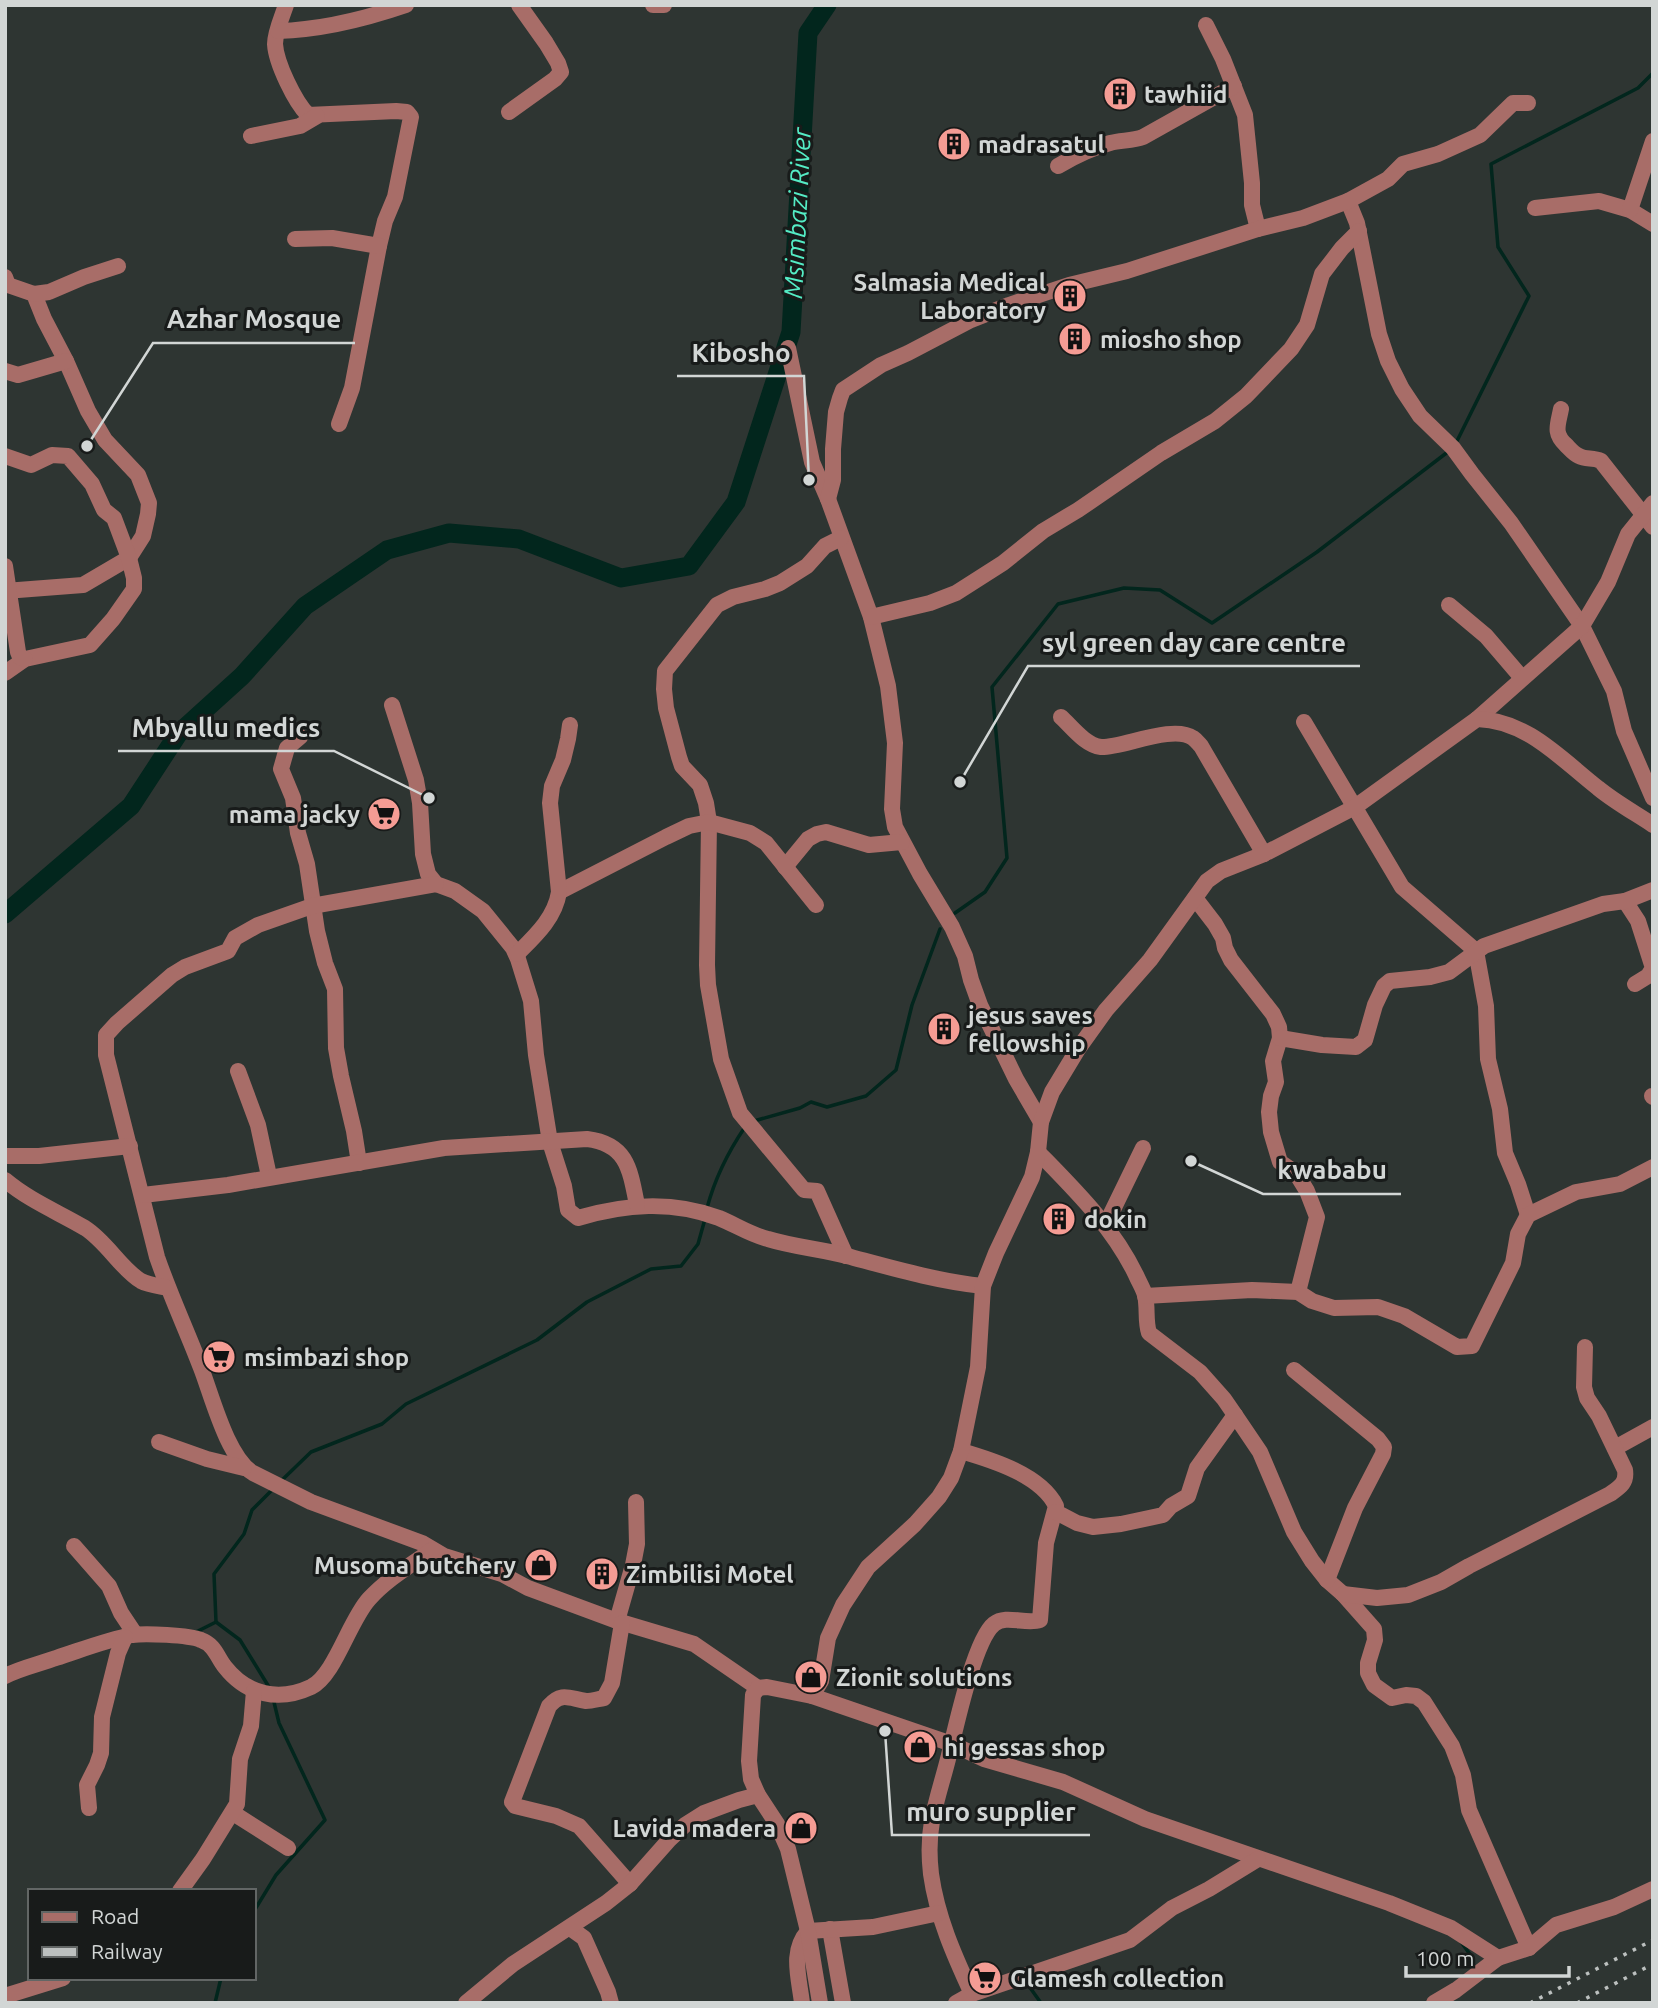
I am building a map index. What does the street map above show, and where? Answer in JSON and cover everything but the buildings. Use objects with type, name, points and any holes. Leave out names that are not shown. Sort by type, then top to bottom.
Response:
[{"type":"street","points":[[286,5],[275,46],[278,59],[300,107],[308,116],[396,111],[407,112],[411,117],[396,197],[385,221],[379,246],[352,388],[339,424]]},
{"type":"street","points":[[278,31],[369,18],[406,5]]},
{"type":"street","points":[[509,112],[561,72],[546,43],[519,5]]},
{"type":"street","points":[[653,5],[664,5]]},
{"type":"street","points":[[1206,25],[1245,115],[1252,205],[1258,229]]},
{"type":"street","points":[[1058,166],[1088,150],[1143,137],[1234,86]]},
{"type":"street","points":[[828,499],[833,480],[836,412],[843,390],[881,365],[971,320],[1009,305],[1258,229],[1303,218],[1348,201],[1388,179],[1403,164],[1438,154],[1480,135],[1513,103],[1528,103]]},
{"type":"street","points":[[251,136],[300,126],[317,116]]},
{"type":"street","points":[[1630,210],[1653,141]]},
{"type":"street","points":[[1348,201],[1359,231],[1381,345],[1402,389],[1420,416],[1453,448],[1511,523],[1582,626],[1614,691],[1624,731],[1653,798]]},
{"type":"street","points":[[1535,208],[1599,201],[1630,210],[1653,224]]},
{"type":"street","points":[[872,617],[930,603],[956,593],[1003,563],[1043,531],[1221,416],[1246,396],[1291,349],[1307,325],[1322,274],[1359,231]]},
{"type":"street","points":[[295,239],[332,238],[379,246]]},
{"type":"street","points":[[6,283],[34,294],[49,292],[118,266]]},
{"type":"street","points":[[8,591],[83,585],[129,558],[143,536],[149,503],[138,475],[105,440],[88,411],[34,294]]},
{"type":"street","points":[[788,348],[812,461],[872,617],[888,686],[895,743],[892,809],[895,827],[952,927],[965,956],[980,1005],[1016,1079],[1041,1122]]},
{"type":"street","points":[[5,371],[18,375],[66,361]]},
{"type":"street","points":[[812,1696],[821,1681],[828,1638],[843,1605],[868,1567],[915,1524],[939,1497],[951,1478],[961,1451],[978,1367],[983,1286],[1032,1177],[1041,1122],[1052,1092],[1078,1049],[1150,960],[1207,881],[1216,874],[1264,854],[1355,807],[1478,719],[1582,626],[1608,582],[1628,534],[1650,515],[1601,461],[1577,456],[1560,440],[1558,430],[1561,409]]},
{"type":"street","points":[[5,456],[32,465],[52,455],[68,456],[92,484],[104,510],[114,518],[134,578],[134,589],[90,645],[25,659],[5,673]]},
{"type":"street","points":[[841,538],[825,546],[807,566],[780,583],[723,601],[706,618],[665,671],[664,689],[666,708],[682,766],[700,785],[709,822],[706,932],[708,985],[721,1059],[740,1113],[804,1190],[817,1191],[846,1256]]},
{"type":"street","points":[[5,566],[18,652],[20,657],[25,659]]},
{"type":"street","points":[[1449,605],[1486,636],[1522,678]]},
{"type":"street","points":[[392,705],[416,780],[425,866],[430,878],[436,884],[455,891],[482,911],[517,954],[531,1001],[536,1055],[550,1142],[565,1186],[568,1210],[578,1218],[637,1205],[688,1209],[718,1218],[768,1239],[925,1277],[983,1286]]},
{"type":"street","points":[[1061,718],[1088,743],[1101,747],[1150,737],[1181,734],[1193,737],[1201,746],[1264,854]]},
{"type":"street","points":[[1478,719],[1508,724],[1524,732],[1562,758],[1600,790],[1653,825]]},
{"type":"street","points":[[1304,722],[1402,887],[1476,951],[1486,1006],[1488,1059],[1500,1109],[1505,1153],[1528,1215]]},
{"type":"street","points":[[517,954],[556,909],[559,892],[550,803],[552,786],[563,760],[569,725]]},
{"type":"street","points":[[300,737],[287,748],[281,769],[293,797],[298,833],[307,864],[312,906],[325,963],[335,989],[337,1048],[359,1163]]},
{"type":"street","points":[[559,892],[677,832],[709,822],[750,832],[766,844],[816,905]]},
{"type":"street","points":[[785,867],[808,839],[826,832],[869,845],[902,842]]},
{"type":"street","points":[[244,1468],[232,1449],[168,1288],[153,1242],[106,1055],[106,1035],[172,975],[185,967],[228,951],[235,938],[258,925],[312,906],[436,884]]},
{"type":"street","points":[[1280,1038],[1356,1047],[1365,1040],[1375,1004],[1384,986],[1390,981],[1449,972],[1484,946],[1603,904],[1625,901],[1653,890]]},
{"type":"street","points":[[1195,898],[1215,924],[1231,960],[1273,1014],[1279,1027],[1280,1038],[1273,1061],[1276,1082],[1269,1112],[1271,1132],[1280,1162],[1296,1173],[1307,1191],[1317,1217],[1298,1292]]},
{"type":"street","points":[[1625,901],[1638,921],[1653,968],[1648,976],[1635,984]]},
{"type":"street","points":[[238,1071],[258,1125],[269,1176]]},
{"type":"street","points":[[143,1195],[228,1185],[444,1148],[587,1139],[612,1145],[623,1158],[637,1205]]},
{"type":"street","points":[[5,1156],[39,1156],[130,1146]]},
{"type":"street","points":[[1106,1224],[1143,1149]]},
{"type":"street","points":[[1038,1152],[1106,1224],[1130,1263],[1145,1296],[1149,1333],[1200,1372],[1224,1399],[1259,1452],[1294,1532],[1327,1580],[1374,1629],[1375,1640],[1368,1663],[1368,1673],[1374,1685],[1392,1698],[1416,1696],[1424,1702],[1452,1746],[1463,1775],[1468,1810],[1529,1948]]},
{"type":"street","points":[[1145,1296],[1252,1290],[1298,1292],[1312,1301],[1334,1307],[1378,1307],[1404,1316],[1457,1347],[1472,1346],[1513,1263],[1518,1234],[1528,1215],[1576,1192],[1620,1184],[1653,1167]]},
{"type":"street","points":[[5,1180],[33,1201],[87,1229],[141,1280],[168,1288]]},
{"type":"street","points":[[1343,1594],[1377,1598],[1408,1595],[1441,1582],[1587,1507],[1624,1483],[1625,1470],[1587,1398],[1582,1377],[1585,1347]]},
{"type":"street","points":[[1294,1370],[1378,1439],[1384,1447],[1383,1454],[1355,1508],[1327,1580]]},
{"type":"street","points":[[1056,1512],[1077,1523],[1093,1527],[1163,1515],[1171,1506],[1188,1496],[1196,1468],[1235,1415]]},
{"type":"street","points":[[1615,1448],[1653,1427]]},
{"type":"street","points":[[159,1442],[207,1459],[244,1468],[311,1502],[422,1543],[432,1550],[502,1574],[528,1588],[619,1622],[694,1644],[758,1688],[766,1687],[812,1696],[952,1744],[984,1759],[1063,1783],[1145,1819],[1451,1927],[1498,1958]]},
{"type":"street","points":[[961,1451],[997,1462],[1027,1478],[1051,1496],[1056,1506],[1046,1543],[1040,1620],[997,1621],[989,1628],[971,1668],[932,1822],[930,1855],[939,1913],[948,1942],[972,1994]]},
{"type":"street","points":[[630,1884],[579,1826],[556,1816],[515,1806],[512,1802],[549,1706],[555,1698],[590,1701],[604,1698],[611,1683],[619,1622],[635,1555],[636,1502]]},
{"type":"street","points":[[74,1546],[109,1586],[130,1636]]},
{"type":"street","points":[[5,1676],[130,1636],[200,1639],[216,1650],[224,1666],[241,1683],[254,1690],[273,1696],[303,1690],[322,1680],[353,1620],[368,1599],[432,1550]]},
{"type":"street","points":[[89,1808],[87,1785],[101,1753],[102,1717],[118,1653],[130,1636]]},
{"type":"street","points":[[758,1688],[753,1695],[749,1761],[751,1779],[788,1849],[808,1931],[820,2003]]},
{"type":"street","points":[[181,1889],[237,1804],[240,1759],[251,1726],[254,1690]]},
{"type":"street","points":[[466,2003],[513,1965],[630,1884],[668,1840],[685,1825],[704,1813],[758,1795]]},
{"type":"street","points":[[233,1813],[288,1848]]},
{"type":"street","points":[[956,2003],[972,1994],[1130,1940],[1172,1908],[1209,1889],[1258,1858]]},
{"type":"street","points":[[1434,2003],[1498,1958],[1529,1948],[1556,1925],[1614,1907],[1653,1889]]},
{"type":"street","points":[[802,2003],[798,1947],[808,1931],[891,1924],[939,1913]]},
{"type":"street","points":[[570,1928],[584,1938],[611,2003]]},
{"type":"street","points":[[830,1929],[843,2003]]},
{"type":"street","points":[[5,1996],[57,1980]]},
{"type":"waterway","name":"Msimbazi River","points":[[5,914],[131,806],[178,734],[242,676],[305,606],[387,550],[449,533],[519,539],[621,578],[689,566],[736,502],[791,332],[808,33],[827,5]]},
{"type":"waterway","points":[[1456,443],[1529,296],[1498,247],[1491,164],[1638,88],[1653,73]]},
{"type":"waterway","points":[[955,913],[985,892],[1007,858],[992,687],[1058,604],[1124,588],[1160,590],[1212,623],[1317,552],[1449,451]]},
{"type":"waterway","points":[[754,1121],[800,1108],[811,1102],[827,1107],[866,1096],[896,1070],[912,1005],[940,929]]},
{"type":"waterway","points":[[707,1208],[723,1166],[745,1127]]},
{"type":"waterway","points":[[281,1481],[311,1452],[382,1424],[406,1404],[537,1340],[587,1302],[651,1269],[681,1266],[698,1244],[705,1219]]},
{"type":"waterway","points":[[269,1687],[240,1640],[216,1622],[214,1574],[244,1534],[252,1510],[272,1490]]},
{"type":"waterway","points":[[196,1632],[216,1622]]},
{"type":"waterway","points":[[256,1908],[276,1875],[325,1820],[279,1723],[273,1698]]},
{"type":"waterway","points":[[1461,1942],[1472,1957]]},
{"type":"waterway","points":[[215,2003],[221,1980]]},
{"type":"waterway","points":[[1026,1982],[1041,2003]]},
{"type":"railway","points":[[1530,2003],[1653,1940]]},
{"type":"railway","points":[[1577,2003],[1653,1964]]},
{"type":"place","name":"tawhiid","points":[[1120,94]]},
{"type":"place","name":"madrasatul","points":[[954,144]]},
{"type":"place","name":"Salmasia Medical Laboratory","points":[[1070,296]]},
{"type":"place","name":"miosho shop","points":[[1075,339]]},
{"type":"place","name":"Azhar Mosque","points":[[87,446]]},
{"type":"place","name":"Kibosho","points":[[809,480]]},
{"type":"place","name":"syl green day care centre","points":[[960,782]]},
{"type":"place","name":"Mbyallu medics","points":[[429,798]]},
{"type":"place","name":"mama jacky","points":[[384,814]]},
{"type":"place","name":"jesus saves fellowship","points":[[944,1029]]},
{"type":"place","name":"kwababu","points":[[1191,1161]]},
{"type":"place","name":"dokin","points":[[1059,1219]]},
{"type":"place","name":"msimbazi shop","points":[[219,1357]]},
{"type":"place","name":"Musoma butchery","points":[[541,1565]]},
{"type":"place","name":"Zimbilisi Motel","points":[[602,1574]]},
{"type":"place","name":"Zionit solutions","points":[[811,1677]]},
{"type":"place","name":"muro supplier","points":[[885,1731]]},
{"type":"place","name":"hi gessas shop","points":[[920,1747]]},
{"type":"place","name":"Lavida madera","points":[[801,1828]]},
{"type":"place","name":"Glamesh collection","points":[[985,1978]]}]
